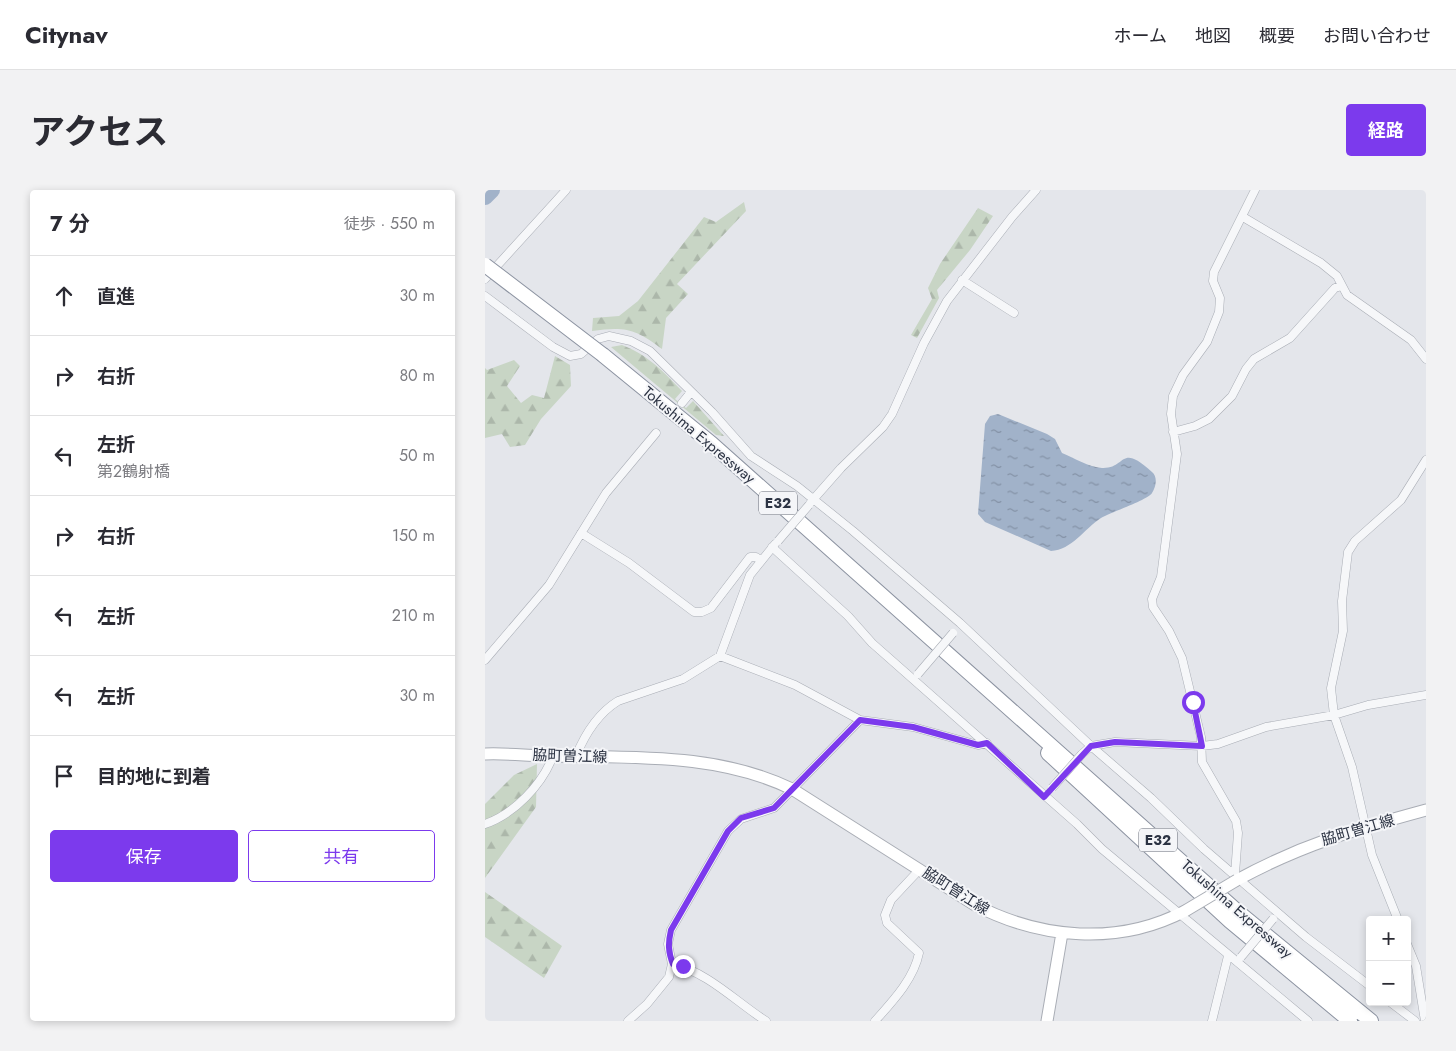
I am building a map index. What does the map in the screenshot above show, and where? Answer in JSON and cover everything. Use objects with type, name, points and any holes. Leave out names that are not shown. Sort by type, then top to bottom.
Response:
[{"type":"highway","name":"Tokushima Expressway","points":[[485,265],[603,355],[712,444],[948,656],[1082,772],[1238,912],[1371,1021]]},
{"type":"highway","name":"Tokushima Expressway","points":[[948,656],[1075,780],[1229,921],[1350,1021]]},
{"type":"main road","name":"脇町曽江線","points":[[485,754],[699,762],[738,768],[772,779],[793,789],[975,905],[1002,919],[1029,927],[1062,933],[1090,935],[1121,932],[1157,924],[1182,913],[1237,878],[1317,841],[1426,810]]},
{"type":"main road","points":[[1047,1021],[1062,933]]},
{"type":"street","points":[[485,279],[565,190]]},
{"type":"street","points":[[575,756],[591,726],[609,707],[618,701],[683,679],[720,656],[750,575],[760,560],[841,468],[883,427],[892,414],[924,343],[947,300],[1036,190]]},
{"type":"street","points":[[1237,878],[1238,833],[1236,821],[1202,762],[1202,746],[1182,658],[1169,631],[1153,607],[1152,599],[1161,577],[1177,461],[1171,414],[1173,396],[1183,375],[1207,342],[1219,312],[1220,298],[1213,280],[1214,272],[1255,190]]},
{"type":"street","points":[[1243,217],[1321,263],[1337,276],[1347,295],[1411,340],[1426,359]]},
{"type":"street","points":[[962,280],[1014,313]]},
{"type":"street","points":[[1173,432],[1195,426],[1209,419],[1232,396],[1246,369],[1255,359],[1291,338],[1335,288],[1341,286]]},
{"type":"street","points":[[485,296],[553,348],[570,356],[581,354],[598,339],[609,336],[631,340],[651,351],[751,456],[811,502],[960,623],[1091,746],[1151,798],[1275,916],[1366,983]]},
{"type":"street","points":[[682,403],[691,392]]},
{"type":"street","points":[[485,660],[549,586],[606,493],[656,433]]},
{"type":"street","points":[[1396,916],[1373,855],[1352,767],[1334,715],[1331,688],[1343,631],[1342,601],[1347,552],[1355,541],[1401,500],[1426,460]]},
{"type":"street","points":[[581,533],[629,563],[694,612],[702,612],[711,608],[750,557],[756,557],[760,560]]},
{"type":"street","points":[[772,547],[848,616],[872,643],[916,676],[1044,797],[1182,913],[1228,956],[1239,960],[1308,1021]]},
{"type":"street","points":[[916,676],[953,634],[960,623]]},
{"type":"street","points":[[720,656],[795,685],[860,720],[913,727],[978,745],[987,743]]},
{"type":"street","points":[[1044,797],[1091,746],[1115,742],[1202,746],[1218,744],[1265,727],[1334,715],[1368,705],[1426,695]]},
{"type":"street","points":[[629,1021],[647,1004],[669,977],[673,964],[668,944],[671,930],[728,831],[741,818],[774,808],[860,720]]},
{"type":"street","points":[[485,824],[508,815],[534,787],[549,766],[553,756]]},
{"type":"street","points":[[875,1021],[897,996],[917,964],[919,954],[913,946],[887,924],[885,915],[891,900],[920,869]]},
{"type":"street","points":[[1239,960],[1275,916]]},
{"type":"street","points":[[1411,954],[1416,966],[1425,1021]]},
{"type":"street","points":[[1212,1021],[1228,956]]},
{"type":"street","points":[[673,964],[683,966],[718,986],[766,1021]]},
{"type":"street","points":[[1395,1006],[1415,1021]]},
{"type":"green space","points":[[744,202],[746,211],[677,284],[688,294],[666,318],[662,349],[645,337],[630,331],[613,329],[592,331],[593,318],[619,316],[638,301],[704,217],[716,222]]},
{"type":"green space","points":[[978,208],[993,216],[970,250],[937,290],[939,298],[917,338],[911,335],[932,299],[928,288],[940,264]]},
{"type":"green space","points":[[622,345],[640,354],[662,370],[682,391],[675,399],[686,408],[693,401],[724,436],[716,435],[611,347]]},
{"type":"green space","points":[[555,356],[570,365],[571,386],[541,419],[525,445],[510,447],[502,434],[485,438],[485,368],[487,370],[514,360],[520,366],[507,386],[521,403],[532,395],[544,398]]},
{"type":"green space","points":[[537,764],[536,807],[485,878],[485,804],[514,775]]},
{"type":"green space","points":[[485,892],[562,946],[544,978],[485,937]]},
{"type":"water","points":[[998,414],[1047,434],[1055,439],[1062,453],[1092,466],[1110,467],[1124,459],[1134,459],[1154,474],[1156,482],[1152,493],[1144,499],[1101,518],[1072,543],[1058,550],[1051,551],[985,522],[978,514],[985,424],[990,416]]},
{"type":"waterway","points":[[485,197],[492,190]]},
{"type":"route","points":[[683,966],[673,964],[669,955],[668,944],[671,930],[728,831],[741,818],[774,808],[800,779],[852,730],[860,720],[913,727],[978,745],[987,743],[1044,797],[1091,746],[1115,742],[1202,746],[1193,702]]}]
